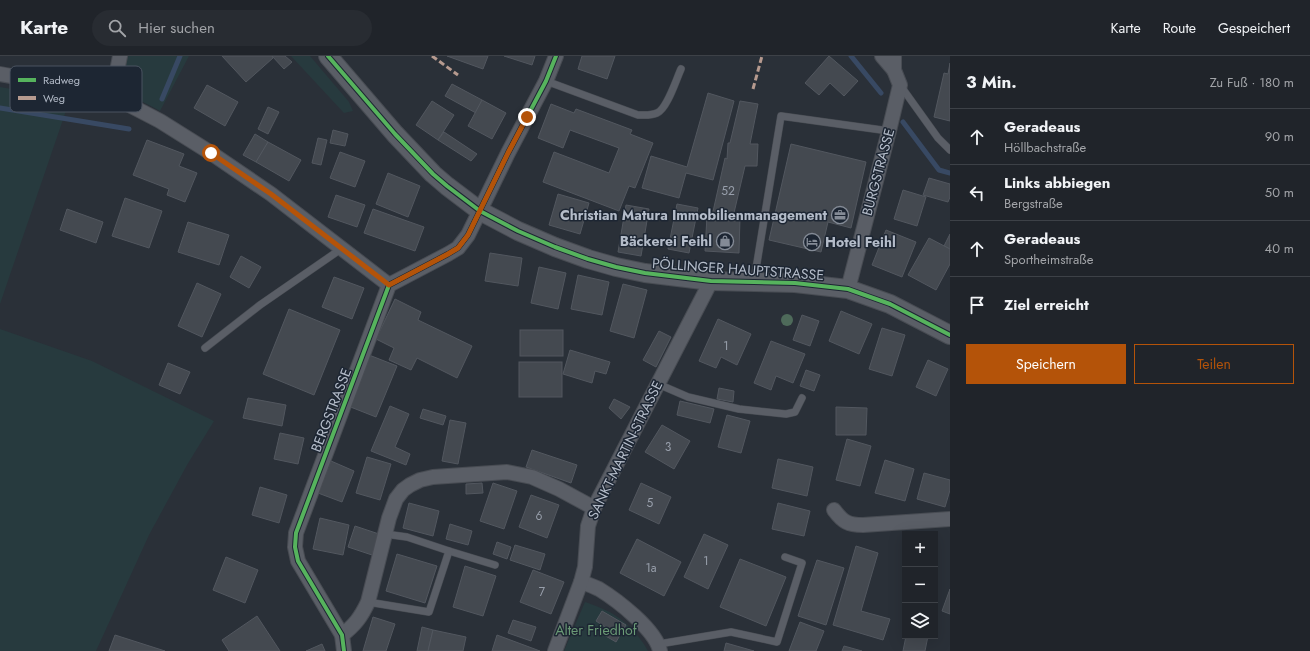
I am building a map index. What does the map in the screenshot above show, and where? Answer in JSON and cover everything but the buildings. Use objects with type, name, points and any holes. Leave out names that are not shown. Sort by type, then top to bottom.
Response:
[{"type":"street","points":[[118,66],[120,56]]},
{"type":"street","name":"PÖLLINGER HAUPTSTRASSE","points":[[328,56],[418,158],[447,186],[480,212],[518,231],[588,259],[645,273],[711,280],[795,283],[848,289],[890,304],[950,335]]},
{"type":"street","points":[[142,112],[160,121],[211,153],[271,194],[389,285],[458,248],[468,235],[508,153],[546,81],[556,56]]},
{"type":"street","points":[[882,56],[894,63],[900,84]]},
{"type":"street","points":[[0,74],[10,76]]},
{"type":"street","name":"BURGSTRASSE","points":[[848,289],[900,84]]},
{"type":"street","name":"SANKT-MARTIN-STRASSE","points":[[555,651],[581,582],[585,567],[588,526],[594,508],[711,280]]},
{"type":"street","name":"BERGSTRASSE","points":[[344,651],[342,635],[298,561],[295,547],[296,533],[389,285]]},
{"type":"street","points":[[342,635],[354,625],[368,602],[389,518],[396,499],[403,490],[410,485],[420,480],[433,477],[508,472],[532,477],[559,489],[594,508]]},
{"type":"street","points":[[834,510],[844,521],[853,525],[863,526],[950,519]]},
{"type":"street","points":[[581,582],[598,588],[636,617],[659,647]]},
{"type":"lane","points":[[546,81],[638,115],[648,116],[658,113],[664,107],[681,69]]},
{"type":"lane","points":[[900,84],[938,138],[950,150]]},
{"type":"lane","points":[[754,282],[781,116],[889,131]]},
{"type":"lane","points":[[205,348],[260,305],[341,249]]},
{"type":"lane","points":[[658,384],[688,397],[738,409],[786,414],[795,412],[802,398]]},
{"type":"lane","points":[[385,534],[407,537],[495,565]]},
{"type":"lane","points":[[368,602],[429,612],[449,551]]},
{"type":"lane","points":[[659,647],[731,632],[777,642],[802,563],[785,557]]},
{"type":"green space","points":[[127,56],[189,56],[160,111],[142,101],[142,66],[125,66]]},
{"type":"green space","points":[[291,56],[310,56],[349,102],[353,111],[344,113]]},
{"type":"green space","points":[[0,87],[10,89],[10,112],[66,112],[0,304]]},
{"type":"green space","points":[[0,329],[92,361],[214,421],[187,465],[149,535],[96,651],[0,651]]},
{"type":"green space","name":"Alter Friedhof","points":[[585,602],[610,612],[623,621],[640,638],[648,651],[564,651]]},
{"type":"waterway","points":[[162,99],[180,56]]},
{"type":"waterway","points":[[851,56],[881,93]]},
{"type":"waterway","points":[[0,108],[10,110]]},
{"type":"waterway","points":[[25,112],[129,129]]},
{"type":"waterway","points":[[903,122],[939,170],[950,173]]},
{"type":"marked path","points":[[432,56],[458,75]]},
{"type":"marked path","points":[[753,89],[762,56]]},
{"type":"cycle path","points":[[328,56],[395,134],[433,174],[480,211],[518,231],[588,259],[645,273],[711,281],[795,283],[848,289],[890,304],[950,335]]},
{"type":"cycle path","points":[[344,651],[342,635],[298,561],[295,547],[296,533],[389,285],[458,248],[468,235],[508,153],[546,81],[556,56]]},
{"type":"place","name":"Christian Matura Immobilienmanagement","points":[[840,215]]},
{"type":"place","name":"Bäckerei Feihl","points":[[725,241]]},
{"type":"place","name":"Hotel Feihl","points":[[812,242]]},
{"type":"route","points":[[211,153],[271,194],[389,285],[448,254],[458,248],[463,242],[475,222],[527,117]]}]
